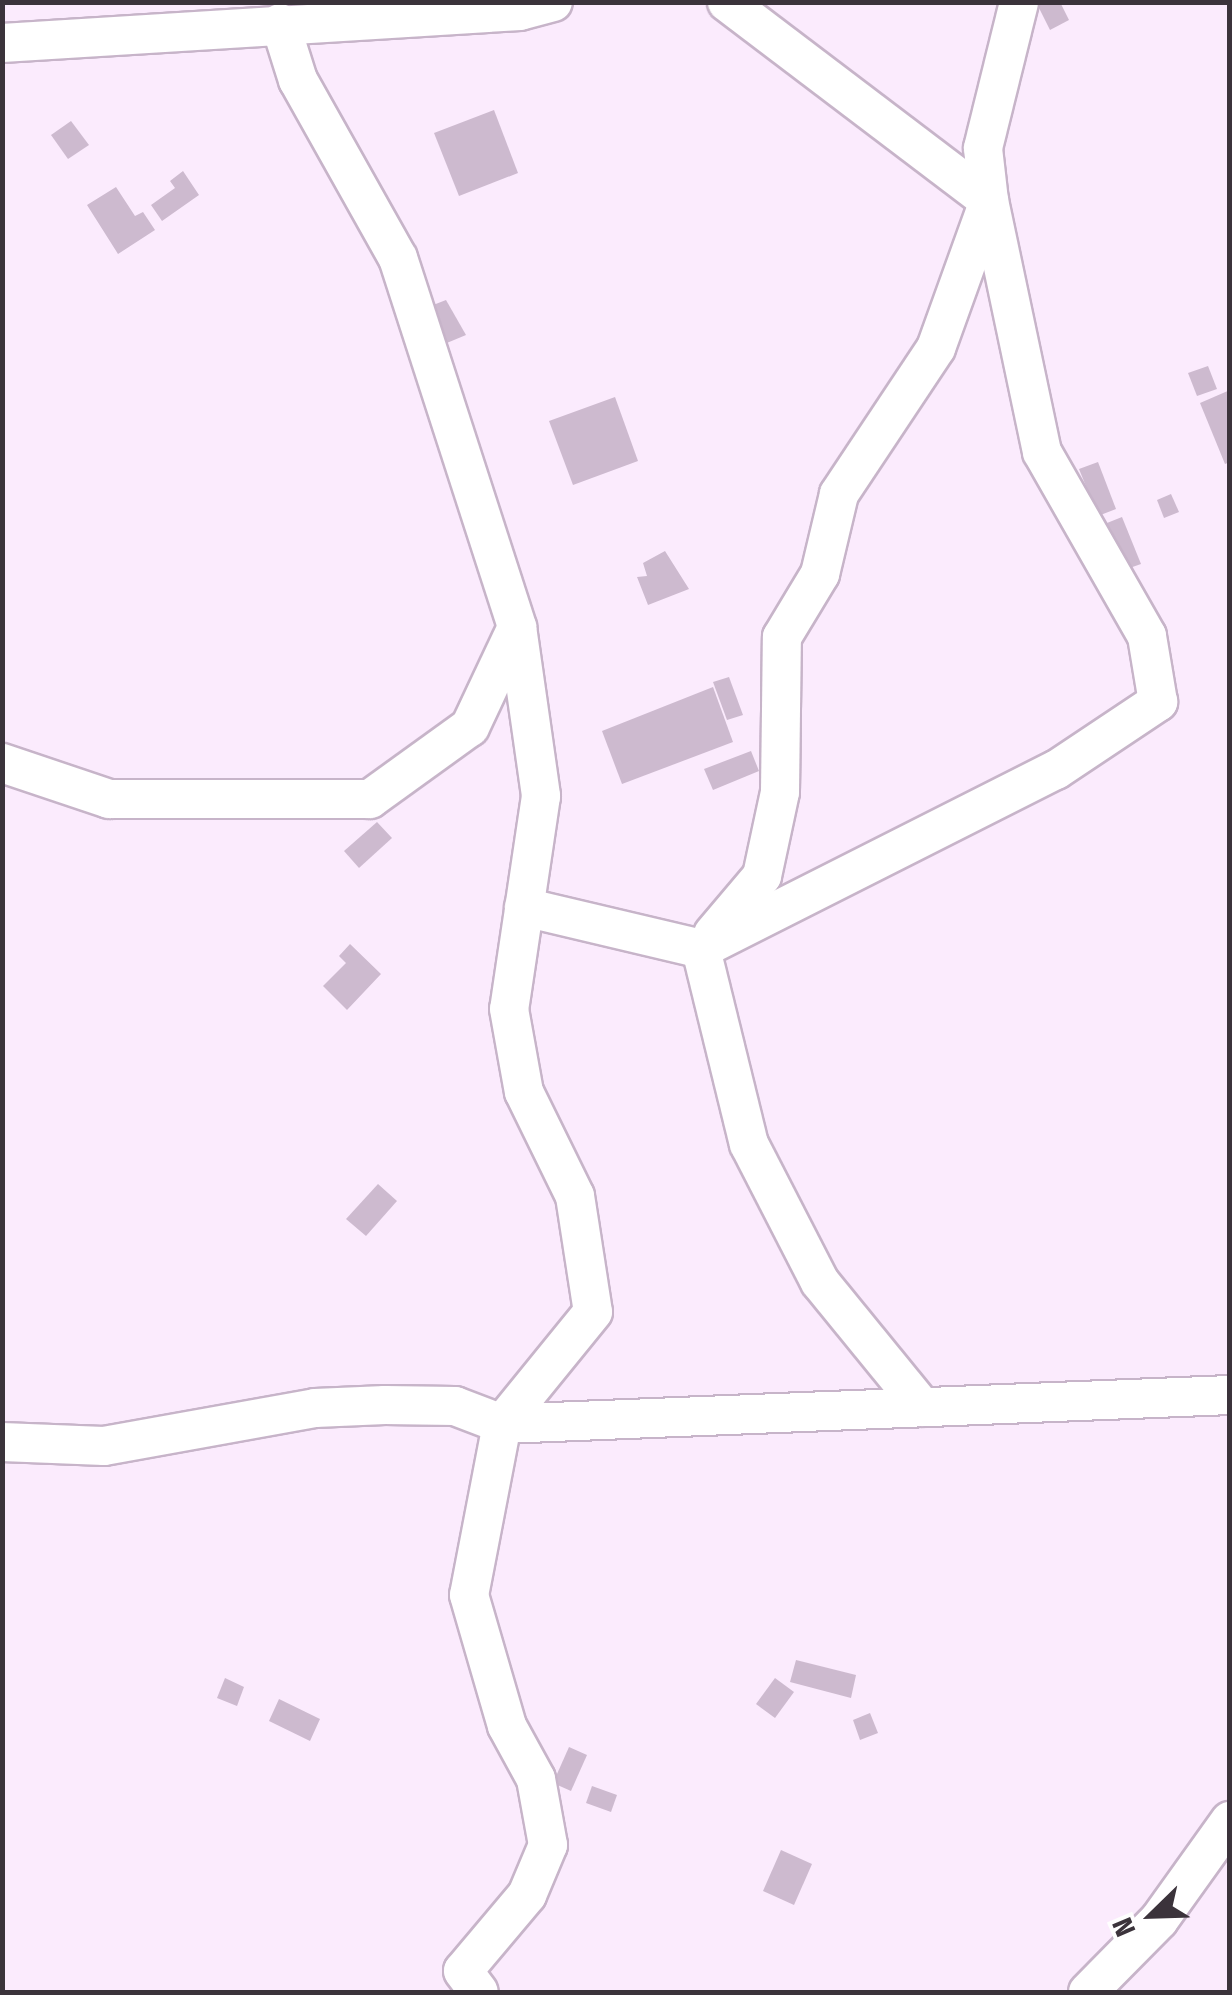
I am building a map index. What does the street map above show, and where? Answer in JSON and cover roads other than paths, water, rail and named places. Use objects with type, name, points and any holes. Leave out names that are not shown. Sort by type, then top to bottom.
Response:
[{"type":"street","points":[[2,43],[520,12],[553,2]]},
{"type":"street","points":[[727,2],[989,201]]},
{"type":"street","points":[[524,907],[701,949],[1056,770],[1158,702],[1148,636],[1042,452],[989,201],[983,148],[1019,2]]},
{"type":"street","points":[[280,24],[298,80],[398,258],[517,627],[541,796],[509,1009],[524,1092],[574,1196],[593,1312],[502,1424],[469,1594],[507,1726],[536,1779],[548,1845],[527,1895],[462,1970],[479,1992]]},
{"type":"street","points":[[701,949],[762,876],[780,792],[782,637],[820,574],[839,494],[936,348],[989,201]]},
{"type":"street","points":[[2,763],[109,799],[370,798],[470,727],[517,627]]},
{"type":"street","points":[[701,949],[749,1144],[820,1282],[922,1407]]},
{"type":"street","points":[[2,1442],[104,1446],[314,1408],[385,1405],[455,1406],[502,1424],[1230,1395]]},
{"type":"street","points":[[1088,1992],[1159,1920],[1230,1821]]}]
